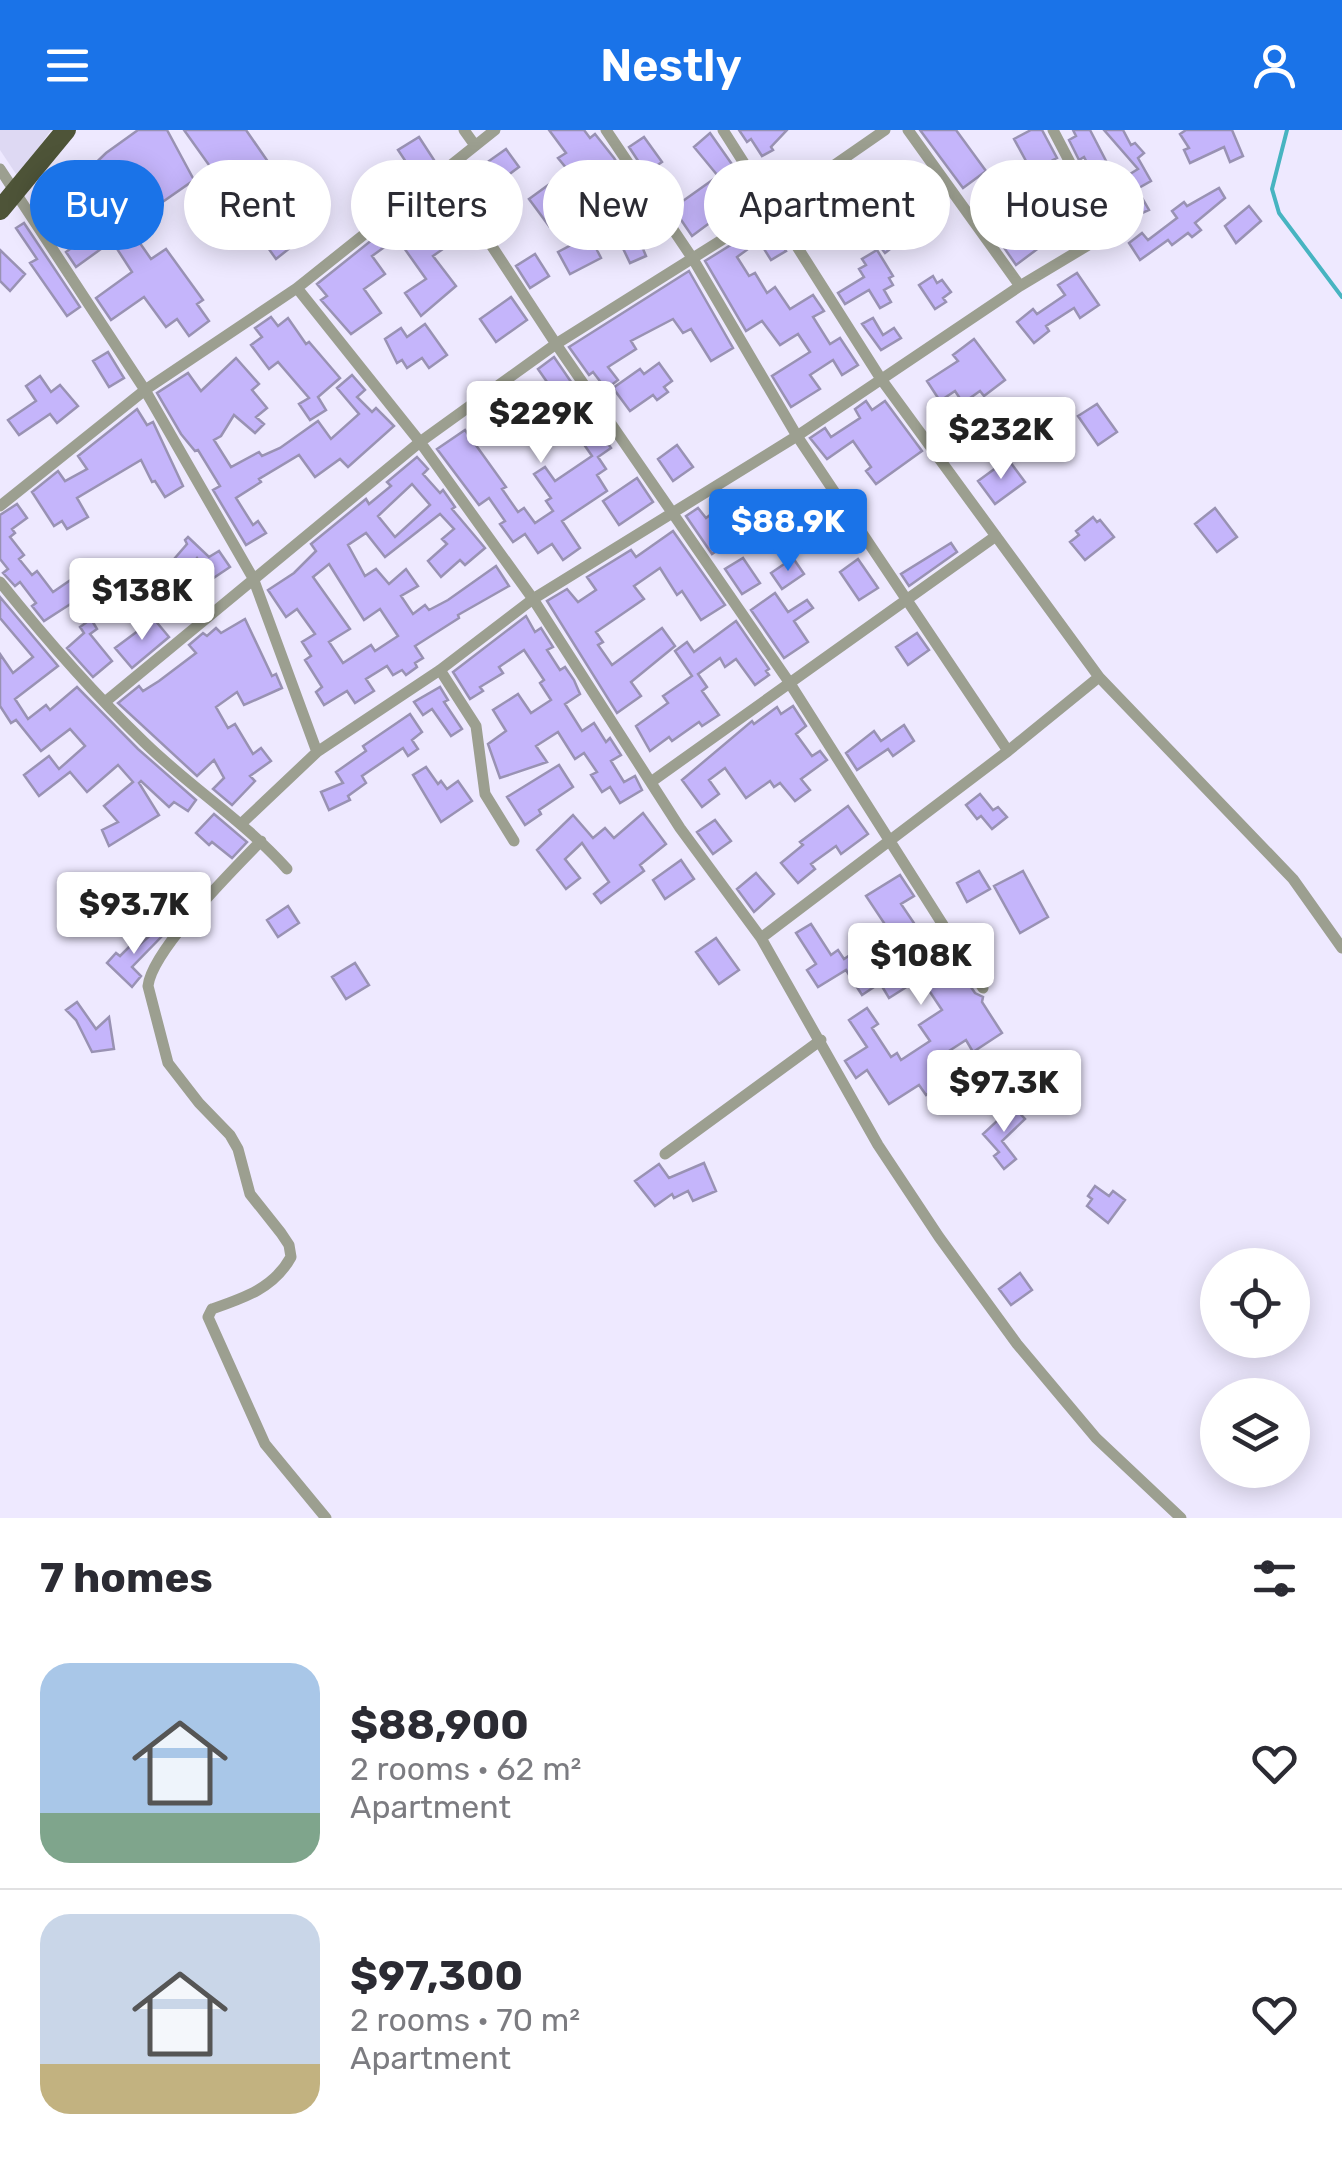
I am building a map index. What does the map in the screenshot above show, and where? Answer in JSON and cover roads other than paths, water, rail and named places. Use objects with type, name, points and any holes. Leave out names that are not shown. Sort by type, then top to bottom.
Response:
[{"type":"highway","points":[[0,210],[66,130]]},
{"type":"street","points":[[464,130],[474,144]]},
{"type":"street","points":[[454,160],[495,130]]},
{"type":"street","points":[[606,130],[693,259],[797,436],[1008,751]]},
{"type":"street","points":[[723,130],[741,160]]},
{"type":"street","points":[[841,160],[884,130]]},
{"type":"street","points":[[908,130],[1020,286]]},
{"type":"street","points":[[242,823],[316,752],[440,670],[533,599],[797,436],[1020,286],[1096,242],[1103,233],[1101,222],[1053,130]]},
{"type":"street","points":[[0,170],[146,390],[252,578],[316,752]]},
{"type":"street","points":[[0,506],[146,390],[297,288],[351,244]]},
{"type":"street","points":[[494,250],[790,682],[984,988]]},
{"type":"street","points":[[105,702],[420,442],[556,344],[707,250]]},
{"type":"street","points":[[798,250],[881,379],[1098,676],[1292,879],[1342,948]]},
{"type":"street","points":[[297,288],[420,442],[533,599],[680,828],[761,938],[878,1145],[939,1237],[1017,1344],[1096,1438],[1181,1518]]},
{"type":"street","points":[[651,782],[996,536]]},
{"type":"street","points":[[0,582],[105,702],[177,771],[262,841],[287,870]]},
{"type":"street","points":[[440,670],[476,726],[485,794],[514,841]]},
{"type":"street","points":[[761,938],[1008,751],[1098,676]]},
{"type":"street","points":[[262,841],[158,960],[148,986],[168,1063],[230,1134],[250,1194],[289,1244],[290,1261],[276,1277],[258,1292],[212,1310],[208,1317],[260,1435],[326,1518]]},
{"type":"street","points":[[665,1154],[821,1040]]},
{"type":"waterway","points":[[1287,130],[1272,189],[1279,213],[1342,297]]}]
